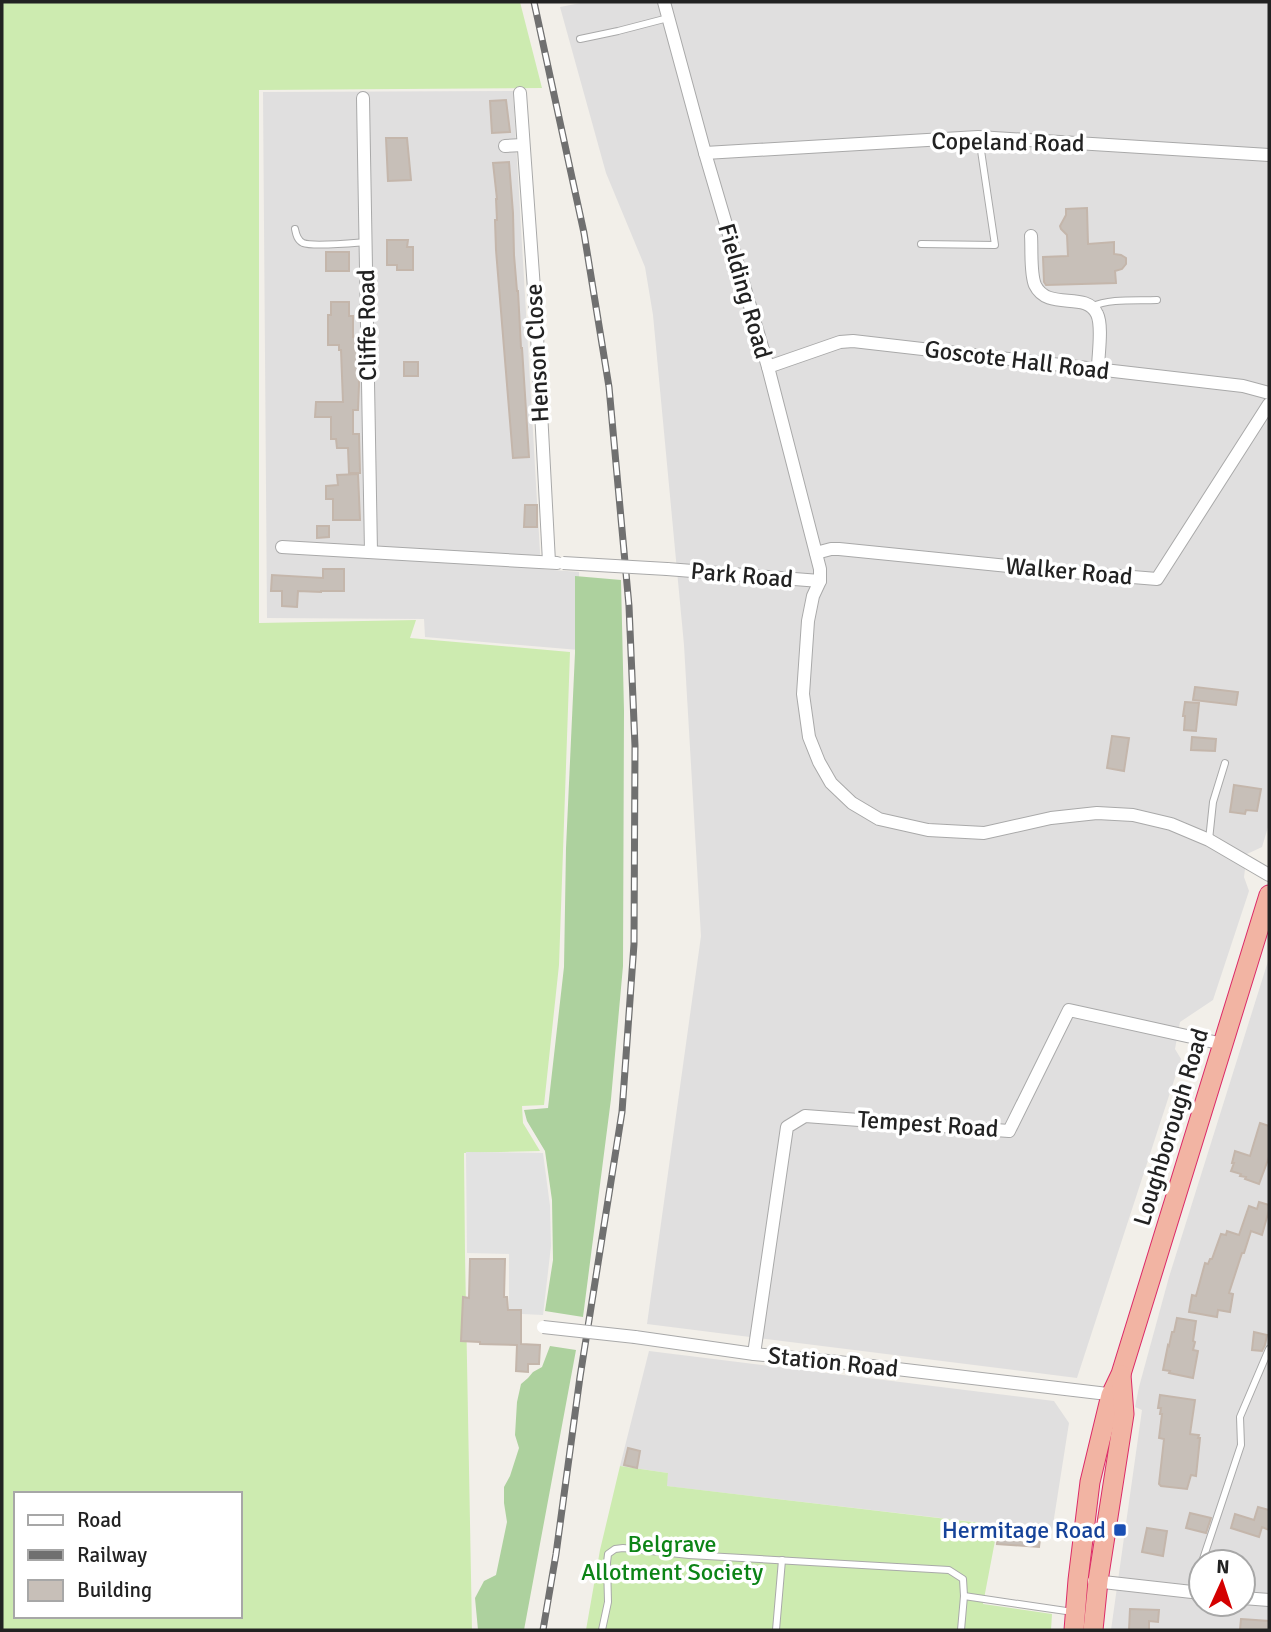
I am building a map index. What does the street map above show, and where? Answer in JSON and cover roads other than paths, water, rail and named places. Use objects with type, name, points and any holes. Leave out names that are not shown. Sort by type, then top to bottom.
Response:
[{"type":"highway","name":"Loughborough Road","points":[[1075,1622],[1090,1482],[1269,895]]},
{"type":"highway","name":"Loughborough Road","points":[[1093,1630],[1124,1414],[1117,1395]]},
{"type":"street","name":"Fielding Road","points":[[663,2],[768,367],[820,569],[820,581]]},
{"type":"street","name":"Henson Close","points":[[520,93],[536,317],[544,495],[556,563]]},
{"type":"street","name":"Cliffe Road","points":[[363,98],[371,552]]},
{"type":"street","name":"Copeland Road","points":[[705,153],[978,137],[1269,155]]},
{"type":"street","points":[[505,146],[523,145]]},
{"type":"street","points":[[1031,236],[1033,277],[1040,291],[1047,298],[1080,302],[1097,313],[1098,369]]},
{"type":"street","name":"Goscote Hall Road","points":[[768,367],[841,342],[853,341],[1243,386],[1269,393]]},
{"type":"street","name":"Walker Road","points":[[816,553],[839,549],[1157,579],[1269,404]]},
{"type":"street","name":"Park Road","points":[[282,547],[667,569],[820,581],[813,596],[808,621],[803,694],[809,737],[831,783],[852,803],[879,819],[928,830],[984,833],[1051,818],[1097,813],[1133,815],[1171,824],[1209,840],[1269,875]]},
{"type":"street","name":"Tempest Road","points":[[754,1354],[788,1127],[805,1115],[1009,1131],[1069,1010],[1223,1044]]},
{"type":"street","name":"Station Road","points":[[537,1327],[1117,1395]]},
{"type":"street","points":[[1078,1580],[1187,1592]]},
{"type":"lane","points":[[580,39],[668,18]]},
{"type":"lane","points":[[921,244],[995,245],[978,137]]},
{"type":"lane","points":[[295,229],[296,237],[302,243],[366,242]]},
{"type":"lane","points":[[1091,307],[1108,302],[1157,300]]},
{"type":"lane","points":[[1209,840],[1213,802],[1225,763]]},
{"type":"lane","points":[[1206,1548],[1241,1445],[1240,1418],[1269,1349]]},
{"type":"lane","points":[[602,1630],[608,1602],[608,1554],[614,1549],[623,1548],[690,1555],[948,1570],[962,1579],[964,1596],[961,1630]]},
{"type":"lane","points":[[776,1630],[782,1560]]},
{"type":"lane","points":[[964,1596],[1075,1622]]},
{"type":"railway","points":[[534,2],[584,233],[609,387],[629,606],[635,746],[634,944],[622,1112],[543,1630]]},
{"type":"place","name":"Hermitage Road","points":[[1120,1530]]},
{"type":"park label","name":"Belgrave Allotment Society","points":[[672,1558]]}]
